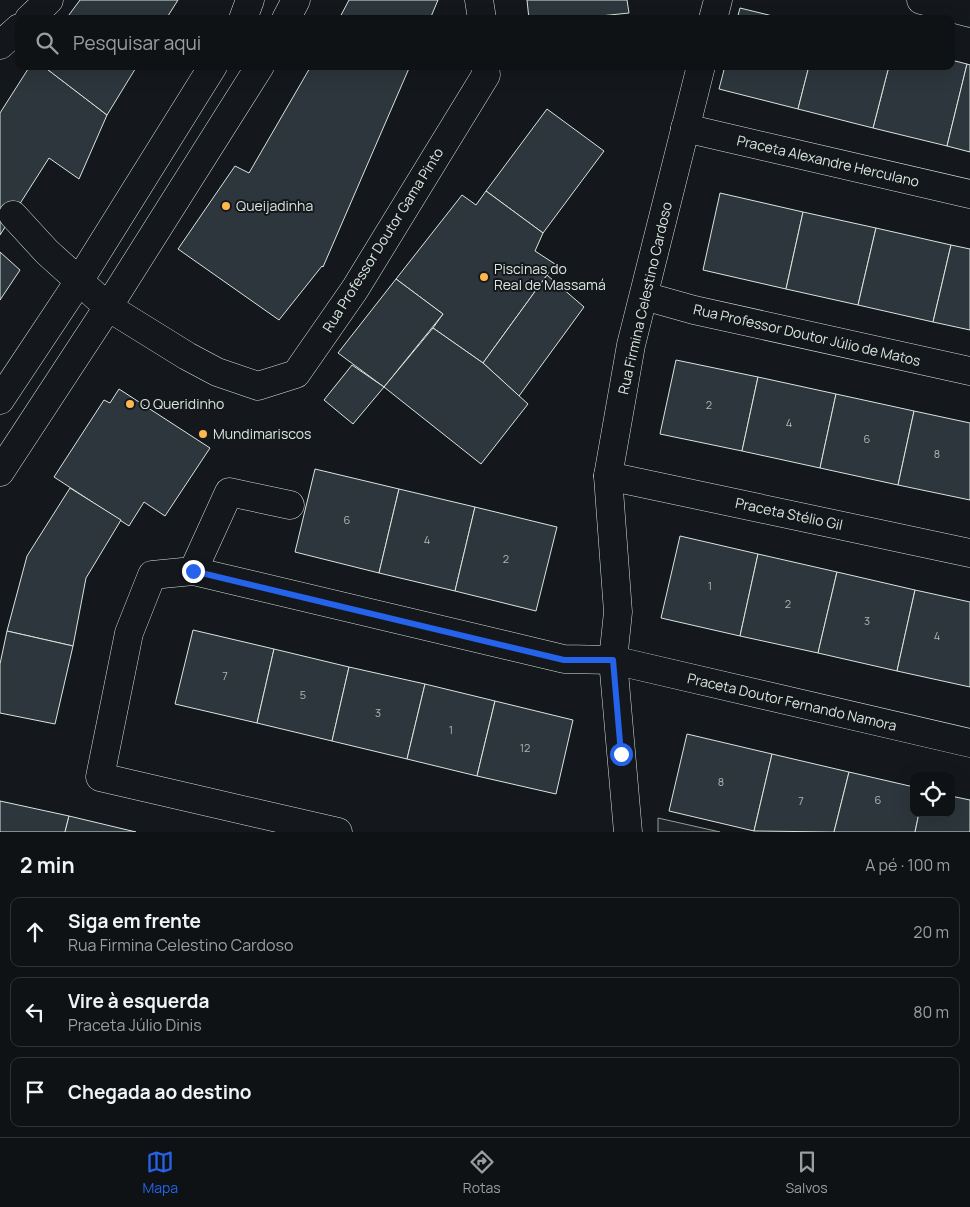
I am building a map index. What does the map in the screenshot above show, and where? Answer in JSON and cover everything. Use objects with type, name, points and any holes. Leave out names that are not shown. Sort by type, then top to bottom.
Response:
[{"type":"street","points":[[33,15],[49,0]]},
{"type":"street","points":[[244,15],[250,0]]},
{"type":"street","points":[[288,15],[296,0]]},
{"type":"street","points":[[479,0],[481,15]]},
{"type":"street","points":[[714,15],[718,0]]},
{"type":"street","points":[[921,0],[970,13]]},
{"type":"street","points":[[0,45],[15,32]]},
{"type":"street","points":[[0,400],[79,281],[211,70]]},
{"type":"street","points":[[0,472],[108,307],[257,70]]},
{"type":"street","name":"Rua Professor Doutor Gama Pinto","points":[[13,215],[47,252],[108,307],[187,356],[217,372],[258,386],[296,374],[355,289],[486,75],[485,70]]},
{"type":"street","name":"Rua Firmina Celestino Cardoso","points":[[628,832],[613,660],[618,612],[608,476],[631,345],[700,70]]},
{"type":"street","name":"Praceta Alexandre Herculano","points":[[685,128],[970,194]]},
{"type":"street","name":"Rua Professor Doutor Júlio de Matos","points":[[644,296],[694,310],[970,371]]},
{"type":"street","name":"Praceta Stélio Gil","points":[[608,476],[970,553]]},
{"type":"street","points":[[193,571],[229,492],[290,505]]},
{"type":"street","name":"Praceta Doutor Fernando Namora","points":[[310,829],[100,777],[129,633],[152,575],[193,571],[564,660],[613,660],[970,743]]},
{"type":"street","points":[[310,829],[338,832]]},
{"type":"shaded area","points":[[658,818],[720,832],[658,832]]},
{"type":"building","points":[[80,0],[178,0],[169,15],[69,15]]},
{"type":"building","points":[[349,0],[438,0],[432,15],[341,15]]},
{"type":"building","points":[[527,0],[627,0],[629,13],[610,15],[529,15]]},
{"type":"building","points":[[740,8],[769,15],[738,15]]},
{"type":"building","points":[[955,61],[967,64],[947,146],[873,128],[888,70],[955,70]]},
{"type":"building","points":[[967,64],[970,65],[970,152],[947,146]]},
{"type":"building","points":[[27,70],[48,70],[107,115],[79,179],[49,158],[0,235],[0,113]]},
{"type":"building","points":[[48,70],[135,70],[107,115]]},
{"type":"building","points":[[309,70],[408,70],[323,267],[279,320],[178,249],[235,166],[249,173]]},
{"type":"building","points":[[724,70],[808,70],[798,109],[719,89]]},
{"type":"building","points":[[808,70],[888,70],[873,128],[798,109]]},
{"type":"building","points":[[547,109],[604,151],[543,233],[486,191]]},
{"type":"building","points":[[486,191],[543,233],[535,251],[555,264],[483,363],[433,328],[443,314],[396,279],[462,195],[476,205]]},
{"type":"building","points":[[720,193],[803,212],[786,289],[703,270]]},
{"type":"building","points":[[803,212],[876,228],[858,305],[786,289]]},
{"type":"building","points":[[876,228],[951,245],[933,322],[858,305]]},
{"type":"building","points":[[951,245],[970,249],[970,330],[933,322]]},
{"type":"building","points":[[0,252],[20,270],[0,300]]},
{"type":"building","points":[[547,275],[584,307],[519,396],[483,363]]},
{"type":"building","points":[[396,279],[443,314],[384,387],[338,353]]},
{"type":"building","points":[[433,328],[483,363],[528,404],[481,464],[384,387]]},
{"type":"building","points":[[676,360],[758,377],[742,451],[660,434]]},
{"type":"building","points":[[352,365],[384,387],[353,424],[324,400]]},
{"type":"building","points":[[758,377],[836,394],[820,468],[742,451]]},
{"type":"building","points":[[119,389],[210,448],[165,516],[144,502],[129,526],[54,477],[104,400],[110,403]]},
{"type":"building","points":[[836,394],[914,411],[898,485],[820,468]]},
{"type":"building","points":[[914,411],[970,423],[970,500],[898,485]]},
{"type":"building","points":[[315,469],[399,489],[379,573],[295,552]]},
{"type":"building","points":[[70,488],[121,520],[86,578],[73,646],[7,631],[27,556]]},
{"type":"building","points":[[399,489],[475,507],[455,591],[379,573]]},
{"type":"building","points":[[475,507],[557,527],[536,611],[455,591]]},
{"type":"building","points":[[680,536],[758,554],[740,636],[661,618]]},
{"type":"building","points":[[758,554],[837,572],[818,653],[740,636]]},
{"type":"building","points":[[837,572],[915,590],[897,671],[818,653]]},
{"type":"building","points":[[915,590],[970,602],[970,687],[897,671]]},
{"type":"building","points":[[193,630],[274,649],[257,723],[175,704]]},
{"type":"building","points":[[7,631],[73,646],[55,724],[0,713],[0,664]]},
{"type":"building","points":[[274,649],[349,667],[332,741],[257,723]]},
{"type":"building","points":[[349,667],[425,684],[407,759],[332,741]]},
{"type":"building","points":[[425,684],[495,701],[477,776],[407,759]]},
{"type":"building","points":[[495,701],[573,720],[556,794],[477,776]]},
{"type":"building","points":[[687,734],[772,754],[754,831],[669,811]]},
{"type":"building","points":[[772,754],[849,772],[834,832],[754,831]]},
{"type":"building","points":[[849,772],[910,786],[910,817],[918,817],[915,832],[834,832]]},
{"type":"building","points":[[955,797],[970,800],[970,832],[915,832],[918,817],[955,817]]},
{"type":"building","points":[[0,801],[69,816],[65,832],[0,832]]},
{"type":"building","points":[[69,816],[136,832],[65,832]]},
{"type":"place","name":"Queijadinha","points":[[226,206]]},
{"type":"place","name":"Piscinas do Real de Massamá","points":[[484,277]]},
{"type":"place","name":"O Queridinho","points":[[130,404]]},
{"type":"place","name":"Mundimariscos","points":[[203,434]]},
{"type":"route","points":[[193,571],[564,660],[613,660],[621,754]]}]
